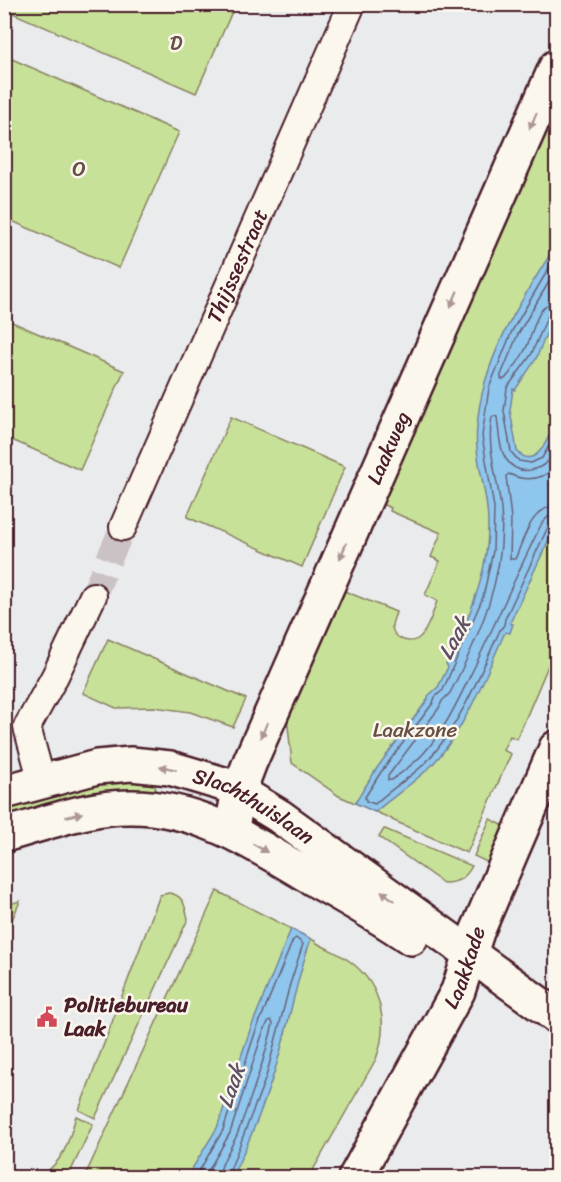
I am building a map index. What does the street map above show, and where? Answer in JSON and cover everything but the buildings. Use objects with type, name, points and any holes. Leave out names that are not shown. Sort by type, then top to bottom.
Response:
[{"type":"main road","name":"Laakweg","points":[[231,832],[239,790],[556,67]]},
{"type":"main road","name":"Laakkade","points":[[355,1178],[454,1000],[471,952],[556,748]]},
{"type":"main road","name":"Slachthuislaan","points":[[4,792],[97,767],[131,764],[170,768],[216,781],[239,790],[279,816],[471,952]]},
{"type":"main road","name":"Slachthuislaan","points":[[4,835],[79,814],[127,807],[174,810],[200,818],[231,832],[387,922],[471,952]]},
{"type":"main road","points":[[471,952],[556,1016]]},
{"type":"main road","points":[[471,952],[556,1041]]},
{"type":"street","name":"Thijssestraat","points":[[123,527],[352,4]]},
{"type":"street","points":[[42,782],[27,727],[55,676],[93,596]]},
{"type":"green space","name":"D","points":[[14,4],[235,5],[196,93],[10,12]]},
{"type":"green space","name":"O","points":[[5,56],[179,132],[119,268],[5,218]]},
{"type":"green space","name":"Laakzone","points":[[556,89],[556,647],[517,739],[510,736],[503,750],[511,754],[467,853],[339,796],[292,763],[287,717],[342,590],[396,612],[392,624],[393,631],[404,640],[417,639],[429,624],[437,601],[425,595],[440,561],[431,557],[441,533],[390,511],[391,508],[375,501]]},
{"type":"green space","points":[[5,319],[124,371],[80,470],[5,437]]},
{"type":"green space","points":[[231,417],[345,467],[302,567],[187,517]]},
{"type":"green space","points":[[108,639],[246,699],[233,727],[190,712],[154,707],[116,708],[83,693]]},
{"type":"green space","points":[[126,778],[152,783],[156,789],[155,795],[5,824],[5,809],[88,785]]},
{"type":"green space","points":[[490,819],[509,828],[493,865],[474,856]]},
{"type":"green space","points":[[384,829],[472,866],[460,879],[443,883],[379,837]]},
{"type":"green space","points":[[217,891],[339,954],[362,972],[370,983],[380,1007],[382,1033],[376,1059],[309,1177],[84,1178]]},
{"type":"green space","points":[[169,893],[181,899],[188,919],[95,1118],[79,1110],[160,895]]},
{"type":"green space","points":[[20,901],[5,937],[5,905]]},
{"type":"green space","points":[[5,937],[11,940],[5,956]]},
{"type":"green space","points":[[76,1116],[93,1124],[68,1177],[38,1177],[54,1166],[64,1151]]},
{"type":"water","points":[[556,238],[556,310],[536,359],[515,390],[513,389],[510,410],[517,451],[524,457],[536,455],[546,442],[556,421],[556,524],[510,623],[513,624],[510,633],[505,632],[474,702],[455,736],[432,765],[375,812],[355,803],[428,696],[438,687],[448,667],[446,664],[449,657],[452,657],[467,621],[479,585],[487,547],[488,528],[476,437],[480,402],[494,355],[504,333],[554,248],[552,246]]},
{"type":"water","points":[[291,929],[311,939],[276,1066],[253,1130],[232,1177],[187,1177],[217,1128],[250,1030]]},
{"type":"tunnel","points":[[93,596],[123,527]]},
{"type":"place","name":"Politiebureau Laak","points":[[47,1017]]},
{"type":"water label","name":"Laak","points":[[454,638]]},
{"type":"water label","name":"Laak","points":[[231,1086]]}]
